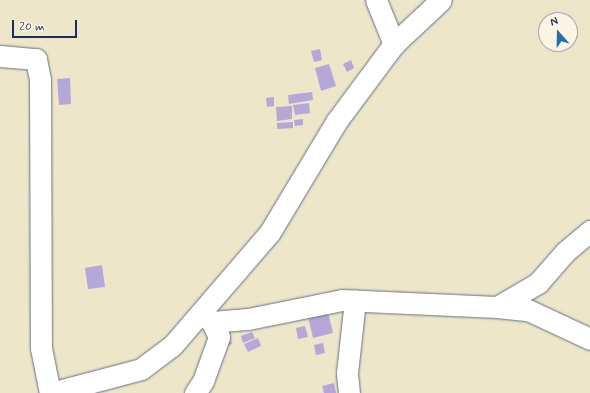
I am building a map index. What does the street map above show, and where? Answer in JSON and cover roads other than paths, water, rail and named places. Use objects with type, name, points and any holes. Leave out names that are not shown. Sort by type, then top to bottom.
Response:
[{"type":"street","points":[[376,0],[394,44]]},
{"type":"street","points":[[0,56],[36,59],[40,80],[41,348],[50,393],[117,386],[172,346],[206,318],[270,232],[336,122],[394,44],[441,0]]},
{"type":"street","points":[[497,307],[538,283],[565,252],[590,231]]},
{"type":"street","points":[[206,318],[355,300],[497,307],[528,310],[590,339]]},
{"type":"street","points":[[349,393],[347,373],[355,300]]},
{"type":"street","points":[[195,393],[204,381],[218,337],[206,318]]}]
